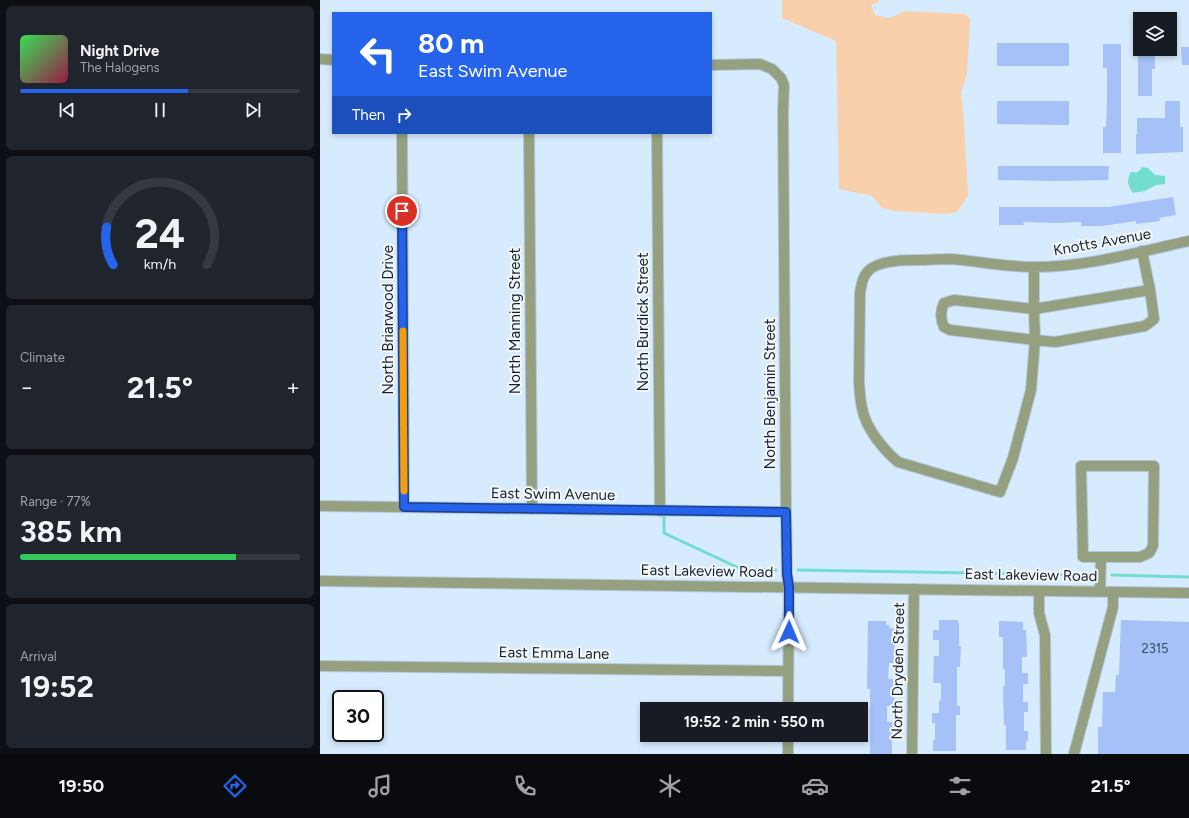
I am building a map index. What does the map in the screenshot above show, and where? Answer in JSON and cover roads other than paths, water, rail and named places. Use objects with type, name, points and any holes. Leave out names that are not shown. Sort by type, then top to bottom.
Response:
[{"type":"street","points":[[320,59],[332,60]]},
{"type":"street","name":"North Benjamin Street","points":[[712,65],[760,64],[772,69],[781,78],[784,85],[786,512],[787,574],[789,587],[788,702]]},
{"type":"street","name":"North Briarwood Drive","points":[[402,134],[404,507]]},
{"type":"street","name":"North Manning Street","points":[[529,134],[532,509]]},
{"type":"street","name":"North Burdick Street","points":[[657,134],[660,511]]},
{"type":"street","name":"Knotts Avenue","points":[[1035,340],[1031,390],[1013,458],[1000,492],[898,462],[886,452],[868,424],[862,410],[859,383],[860,294],[862,282],[866,272],[872,267],[882,263],[908,260],[948,259],[984,262],[1007,266],[1071,266],[1189,241]]},
{"type":"street","points":[[1142,252],[1150,290],[1154,319],[1146,326],[1055,342],[950,330],[944,327],[940,314],[944,303],[954,300],[1034,309],[1150,290]]},
{"type":"street","points":[[1034,267],[1035,340]]},
{"type":"street","points":[[1082,466],[1154,466],[1153,546],[1151,550],[1149,553],[1140,557],[1100,558],[1083,557],[1082,466]]},
{"type":"street","name":"East Swim Avenue","points":[[320,506],[786,512]]},
{"type":"street","points":[[1100,558],[1100,591]]},
{"type":"street","name":"East Lakeview Road","points":[[320,581],[1189,593]]},
{"type":"street","name":"North Dryden Street","points":[[912,754],[914,589]]},
{"type":"street","points":[[1039,591],[1039,613],[1045,635],[1046,754]]},
{"type":"street","points":[[1074,754],[1113,607],[1113,592]]},
{"type":"street","name":"East Emma Lane","points":[[320,666],[788,671]]},
{"type":"street","points":[[788,742],[788,754]]},
{"type":"waterway","points":[[664,512],[664,533],[741,569],[776,570]]},
{"type":"waterway","points":[[798,570],[1090,575]]},
{"type":"waterway","points":[[1112,575],[1188,577]]}]
